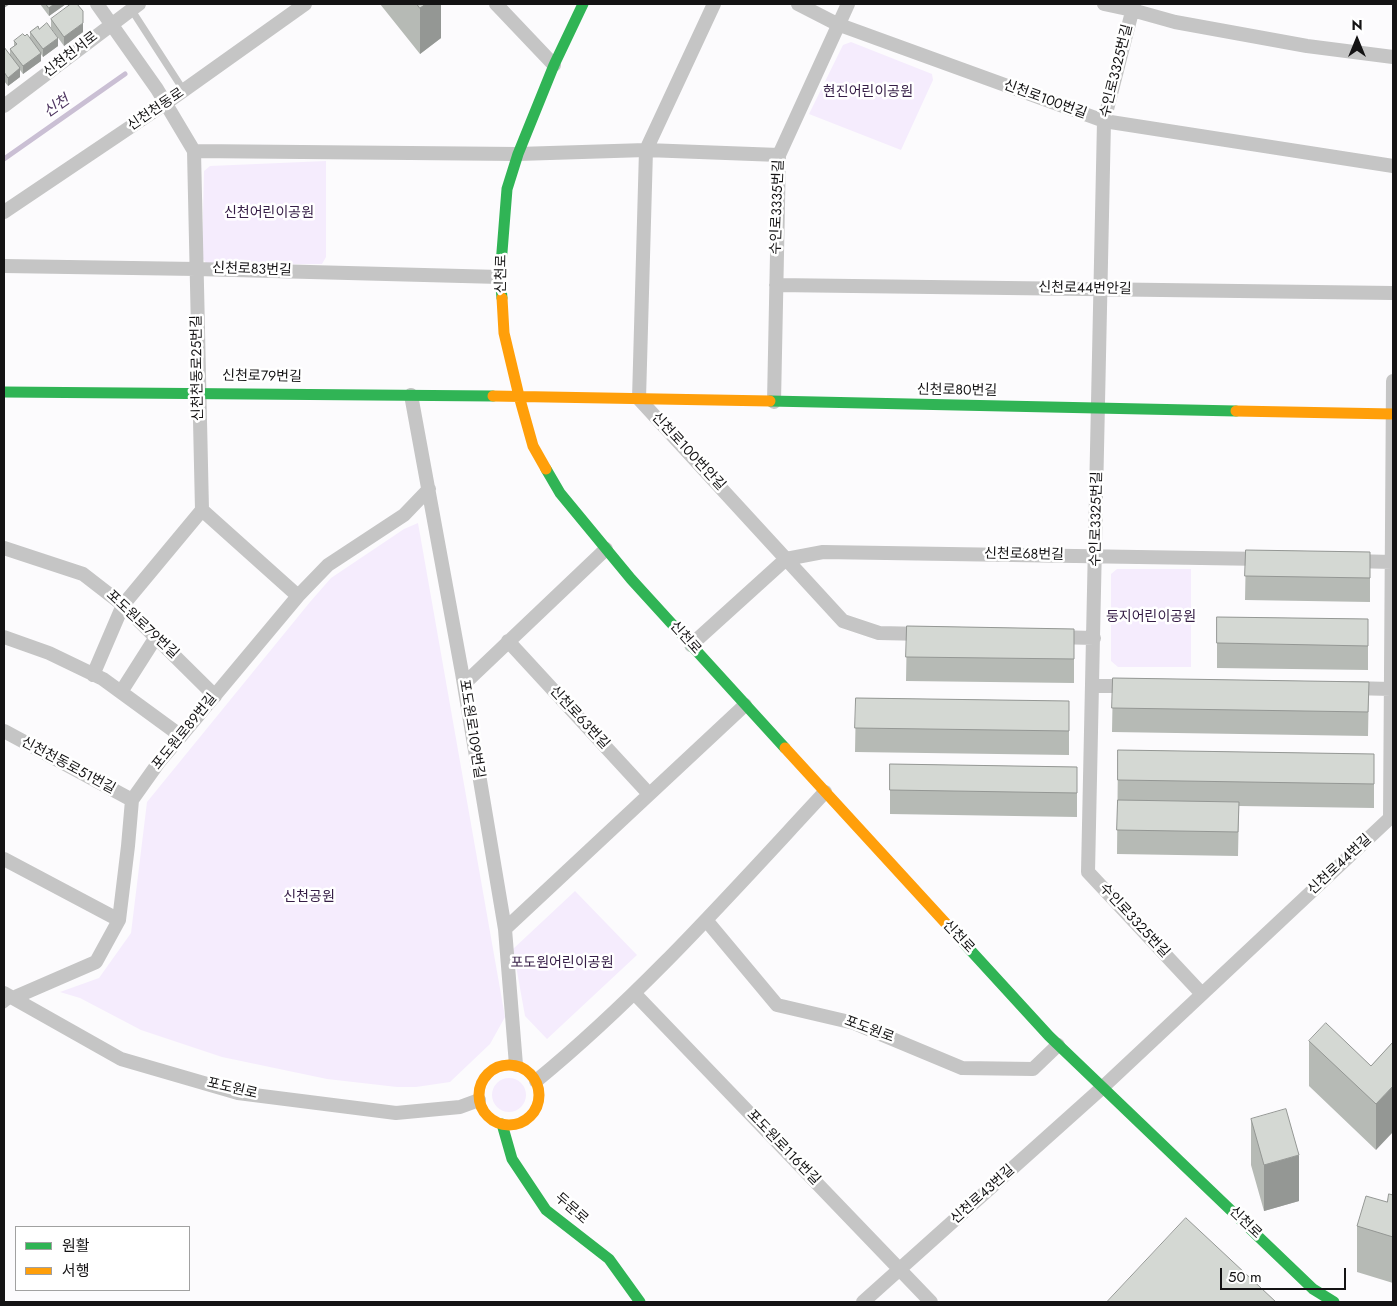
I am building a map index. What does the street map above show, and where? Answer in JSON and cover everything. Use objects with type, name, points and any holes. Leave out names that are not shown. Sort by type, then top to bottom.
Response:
[{"type":"street","name":"신천천동로25번길","points":[[97,4],[158,90],[194,151],[202,510]]},
{"type":"street","name":"신천천동로","points":[[4,212],[184,91],[305,4]]},
{"type":"street","points":[[496,4],[554,65]]},
{"type":"street","name":"신천로","points":[[583,4],[554,65],[518,154],[507,189],[500,277],[504,333],[519,396],[533,446],[555,485],[606,549],[691,645],[1058,1045],[1313,1289],[1334,1302]]},
{"type":"street","points":[[639,399],[646,150],[714,4]]},
{"type":"street","name":"신천로100번길","points":[[798,4],[837,24],[1104,121],[1393,166]]},
{"type":"street","name":"수인로3335번길","points":[[774,402],[779,155],[837,24],[848,4]]},
{"type":"street","points":[[1104,4],[1133,7],[1184,24],[1308,46],[1393,57]]},
{"type":"street","name":"신천천서로","points":[[4,106],[116,29],[135,6]]},
{"type":"street","name":"수인로3325번길","points":[[1133,7],[1104,121],[1088,872],[1202,994]]},
{"type":"street","points":[[194,151],[518,154],[646,150],[779,155]]},
{"type":"street","name":"신천로83번길","points":[[4,266],[196,268],[500,277]]},
{"type":"street","name":"신천로44번안길","points":[[776,285],[1393,293]]},
{"type":"street","name":"신천로44번길","points":[[1103,1087],[1392,819],[1393,381]]},
{"type":"street","name":"신천로79번길","points":[[4,392],[199,392],[519,396]]},
{"type":"street","name":"포도원로109번길","points":[[411,395],[464,684],[505,928],[516,1065]]},
{"type":"street","name":"신천로80번길","points":[[519,396],[1393,414]]},
{"type":"street","name":"신천로100번안길","points":[[639,399],[844,621],[879,633],[938,634]]},
{"type":"street","name":"포도원로89번길","points":[[132,800],[159,762],[298,596],[328,564],[404,515],[429,490]]},
{"type":"street","points":[[92,675],[123,605],[202,510],[298,596]]},
{"type":"street","name":"포도원로79번길","points":[[4,548],[83,574],[123,605],[215,696]]},
{"type":"street","points":[[464,684],[606,549]]},
{"type":"street","name":"신천로68번길","points":[[786,559],[823,552],[1276,559]]},
{"type":"street","points":[[691,645],[786,559]]},
{"type":"street","points":[[1344,561],[1392,562]]},
{"type":"street","points":[[1045,636],[1094,638]]},
{"type":"street","points":[[4,637],[48,654],[102,679],[181,736]]},
{"type":"street","points":[[121,692],[156,637]]},
{"type":"street","name":"신천로63번길","points":[[508,642],[649,794]]},
{"type":"street","points":[[1093,686],[1141,687]]},
{"type":"street","points":[[1343,688],[1391,689]]},
{"type":"street","points":[[505,928],[745,704]]},
{"type":"street","name":"신천천동로51번길","points":[[4,731],[132,800]]},
{"type":"street","points":[[536,1081],[574,1049],[634,993],[706,920],[825,792]]},
{"type":"street","points":[[7,999],[96,962],[119,920],[132,800]]},
{"type":"street","points":[[4,859],[119,920]]},
{"type":"street","name":"포도원로","points":[[706,920],[777,1005],[854,1023],[962,1068],[1033,1069],[1058,1045]]},
{"type":"street","name":"포도원로116번길","points":[[634,993],[931,1302]]},
{"type":"street","name":"포도원로","points":[[7,999],[121,1059],[238,1093],[396,1113],[460,1107],[479,1100]]},
{"type":"street","points":[[507,1064],[524,1068],[536,1081],[539,1098],[532,1113],[518,1123],[502,1124],[494,1121],[487,1115],[479,1100],[481,1083],[485,1076],[491,1070],[507,1064]]},
{"type":"street","name":"신천로43번길","points":[[863,1302],[1103,1087]]},
{"type":"street","name":"두문로","points":[[502,1124],[512,1159],[546,1210],[609,1259],[640,1302]]},
{"type":"lane","points":[[135,6],[184,91]]},
{"type":"green space","name":"현진어린이공원","points":[[851,42],[932,74],[933,80],[901,150],[809,114],[843,45]]},
{"type":"green space","name":"신천어린이공원","points":[[326,161],[326,257],[322,264],[208,265],[202,258],[204,171],[210,166]]},
{"type":"green space","name":"신천공원","points":[[418,523],[505,1017],[490,1044],[450,1082],[416,1087],[397,1087],[327,1079],[222,1057],[141,1030],[80,998],[60,992],[99,978],[131,933],[147,802],[331,578],[404,529]]},
{"type":"green space","name":"둥지어린이공원","points":[[1117,569],[1191,569],[1191,667],[1118,667],[1111,661],[1111,574]]},
{"type":"green space","name":"포도원어린이공원","points":[[575,891],[637,955],[547,1039],[525,1016],[513,949]]},
{"type":"green space","points":[[509,1078],[516,1079],[521,1083],[525,1088],[525,1102],[521,1107],[516,1111],[509,1112],[502,1111],[497,1107],[493,1102],[492,1095],[493,1088],[497,1083],[502,1079]]},
{"type":"building","points":[[46,4],[54,4],[49,8]]},
{"type":"building","points":[[71,4],[77,4],[83,11],[83,23],[64,37],[51,19]]},
{"type":"building","points":[[417,4],[426,4],[420,8]]},
{"type":"building","points":[[47,23],[58,38],[43,49],[30,32],[38,26],[39,29]]},
{"type":"building","points":[[23,34],[25,36],[27,34],[41,53],[23,66],[10,49],[17,44],[14,41]]},
{"type":"building","points":[[4,47],[20,68],[8,78],[4,72]]},
{"type":"building","points":[[1246,550],[1370,552],[1370,578],[1245,576]]},
{"type":"building","points":[[1217,617],[1368,619],[1368,646],[1217,643]]},
{"type":"building","points":[[907,626],[1074,629],[1074,659],[906,657]]},
{"type":"building","points":[[1113,678],[1369,682],[1368,712],[1112,708]]},
{"type":"building","points":[[856,698],[1069,701],[1069,731],[855,728]]},
{"type":"building","points":[[1118,750],[1374,754],[1374,784],[1118,780]]},
{"type":"building","points":[[890,764],[1077,767],[1077,793],[890,790]]},
{"type":"building","points":[[1118,800],[1239,802],[1238,832],[1117,830]]},
{"type":"building","points":[[1326,1023],[1371,1066],[1393,1042],[1393,1086],[1376,1104],[1309,1041]]},
{"type":"building","points":[[1286,1109],[1299,1155],[1264,1165],[1251,1119]]},
{"type":"building","points":[[1389,1194],[1393,1195],[1393,1237],[1357,1226],[1366,1196],[1387,1202]]},
{"type":"building","points":[[1186,1218],[1276,1302],[1107,1302]]},
{"type":"waterway","name":"신천","points":[[4,159],[125,74]]},
{"type":"traffic: fast","points":[[502,298],[500,277],[507,189],[518,154],[554,65],[583,4]]},
{"type":"traffic: fast","points":[[4,392],[493,396]]},
{"type":"traffic: fast","points":[[770,401],[1236,411]]},
{"type":"traffic: fast","points":[[546,469],[560,493],[631,579],[785,748]]},
{"type":"traffic: fast","points":[[962,941],[1049,1036],[1313,1289],[1334,1302]]},
{"type":"traffic: fast","points":[[502,1124],[512,1159],[546,1210],[609,1259],[640,1302]]},
{"type":"traffic: slow","points":[[502,298],[504,333],[519,396],[533,446],[546,469]]},
{"type":"traffic: slow","points":[[493,396],[770,401]]},
{"type":"traffic: slow","points":[[1236,411],[1393,414]]},
{"type":"traffic: slow","points":[[785,748],[962,941]]},
{"type":"traffic: slow","points":[[509,1065],[526,1070],[534,1078],[539,1095],[534,1112],[526,1120],[509,1125],[492,1120],[484,1112],[479,1095],[484,1078],[492,1070],[509,1065]]}]
